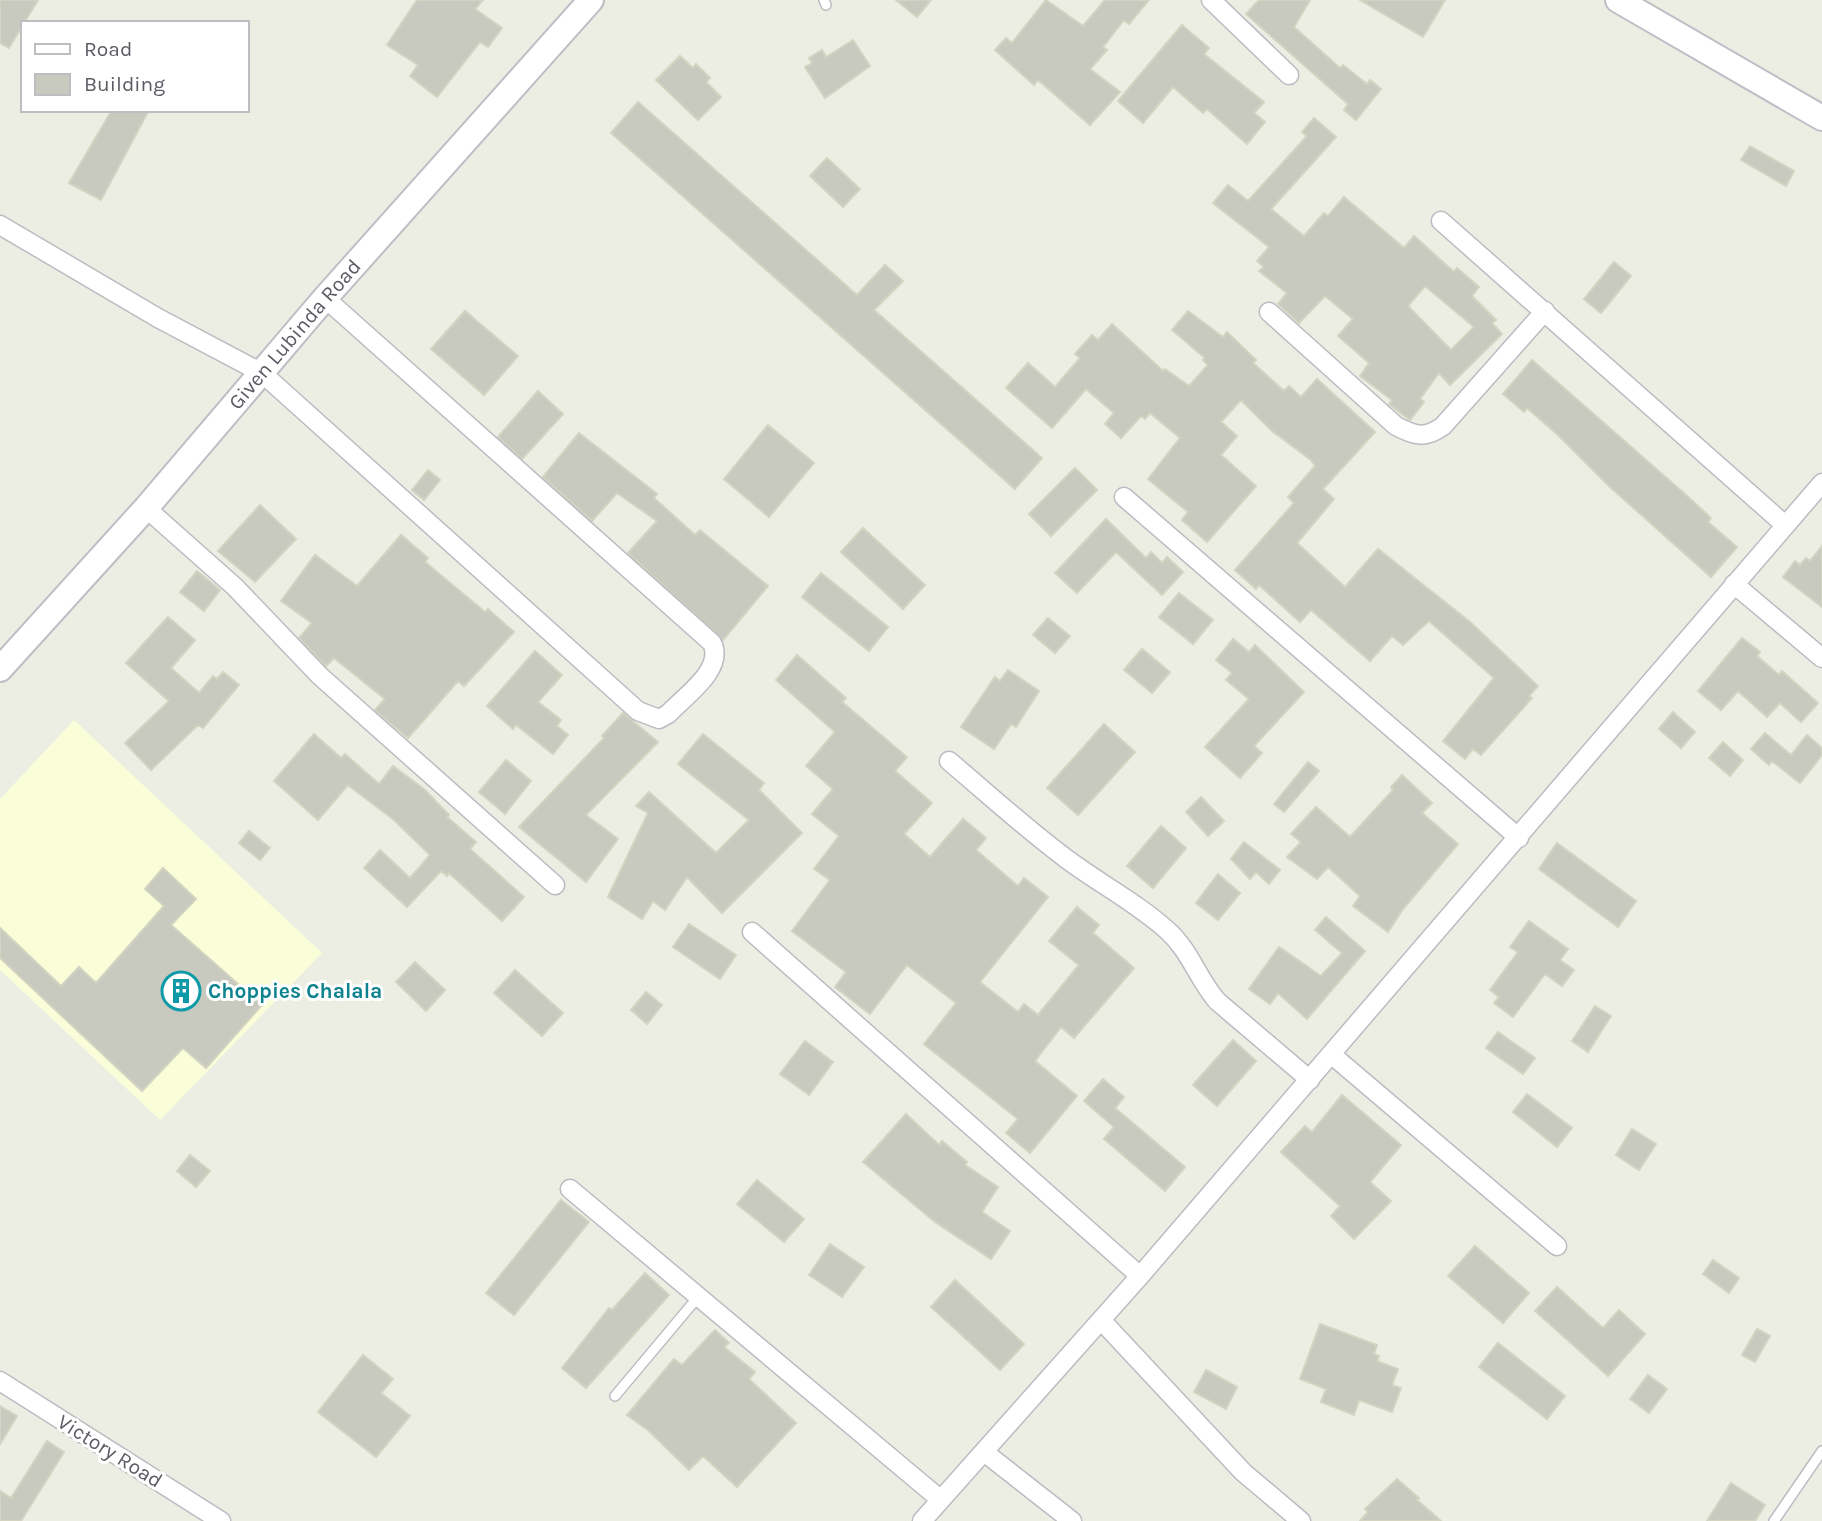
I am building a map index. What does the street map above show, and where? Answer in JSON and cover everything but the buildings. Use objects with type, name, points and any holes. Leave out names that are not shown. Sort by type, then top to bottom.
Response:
[{"type":"street","name":"Given Lubinda Road","points":[[3,659],[146,508],[326,298],[591,0]]},
{"type":"street","points":[[1211,0],[1289,75]]},
{"type":"street","points":[[1618,0],[1822,118]]},
{"type":"street","points":[[1441,221],[1784,525]]},
{"type":"street","points":[[0,225],[158,318],[262,373],[638,711],[659,719],[668,714],[713,666],[717,652],[712,643],[326,298]]},
{"type":"street","points":[[1269,312],[1396,426],[1416,436],[1430,435],[1444,426],[1545,311]]},
{"type":"street","points":[[922,1521],[1332,1055],[1822,483]]},
{"type":"street","points":[[1124,497],[1519,838]]},
{"type":"street","points":[[146,508],[235,587],[320,676],[555,885]]},
{"type":"street","points":[[1734,584],[1822,658]]},
{"type":"street","points":[[949,761],[1063,857],[1107,884],[1168,930],[1189,956],[1207,990],[1217,1001],[1310,1080]]},
{"type":"street","points":[[752,932],[1140,1276]]},
{"type":"street","points":[[1332,1055],[1557,1246]]},
{"type":"street","points":[[570,1189],[941,1500]]},
{"type":"street","points":[[1101,1320],[1244,1472],[1301,1521]]},
{"type":"street","name":"Victory Road","points":[[0,1381],[221,1521]]},
{"type":"street","points":[[984,1452],[1072,1521]]},
{"type":"lane","points":[[615,1396],[698,1297]]},
{"type":"lane","points":[[1774,1521],[1822,1451]]},
{"type":"shaded area","points":[[74,720],[322,953],[160,1120],[0,970],[0,799]]},
{"type":"place","name":"Choppies Chalala","points":[[181,991]]}]
